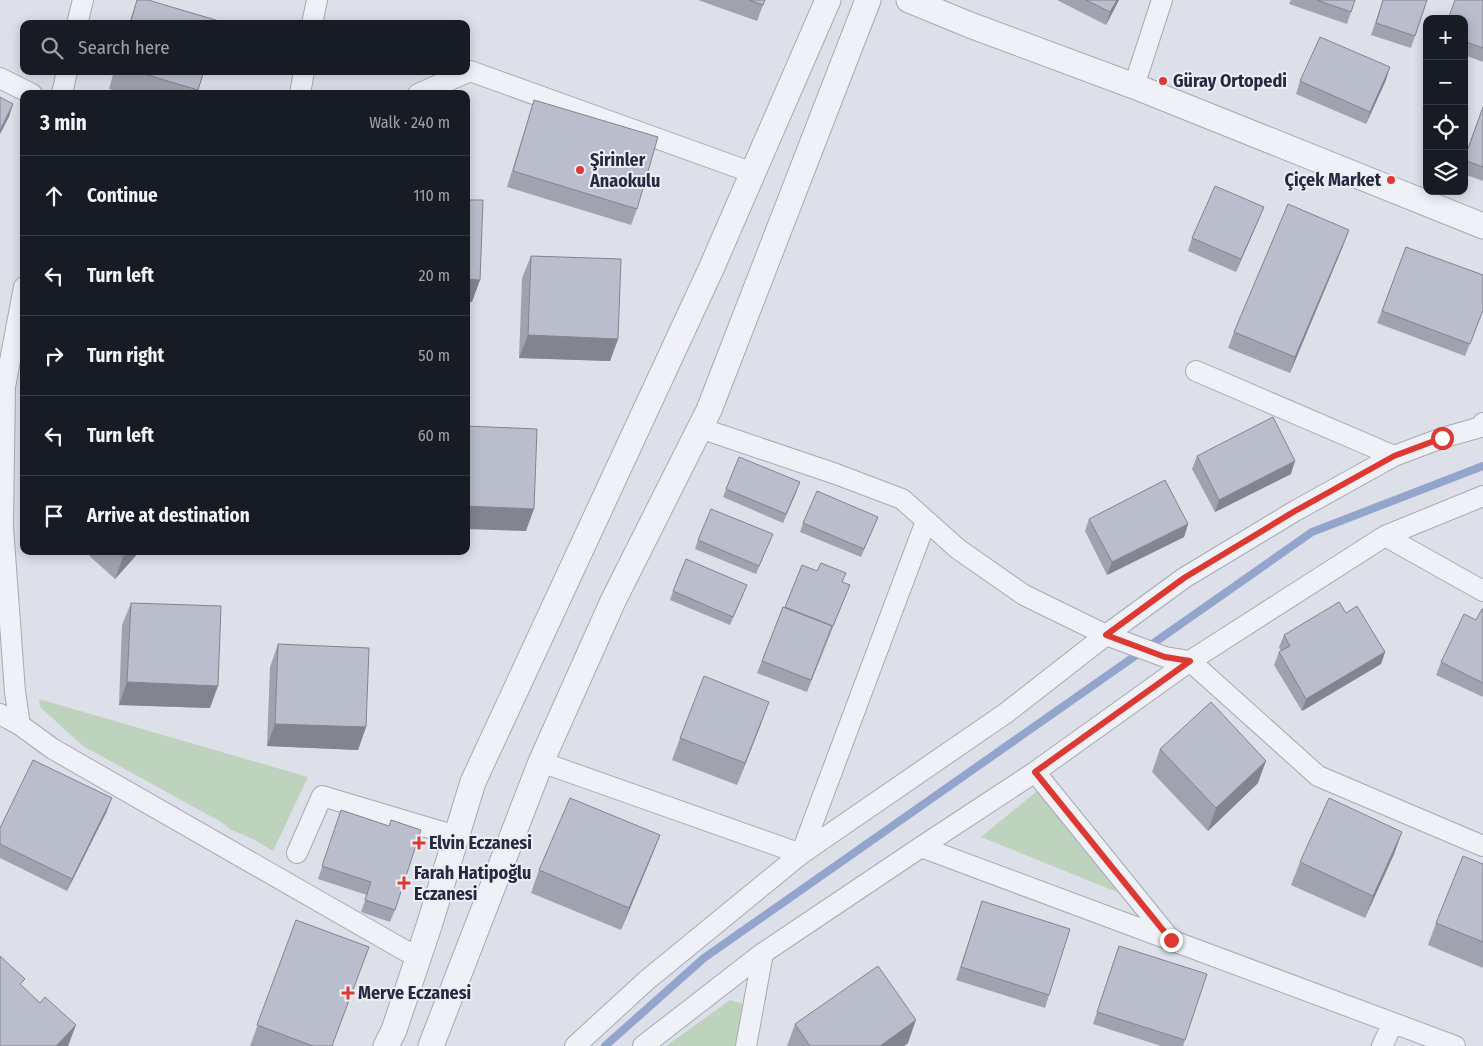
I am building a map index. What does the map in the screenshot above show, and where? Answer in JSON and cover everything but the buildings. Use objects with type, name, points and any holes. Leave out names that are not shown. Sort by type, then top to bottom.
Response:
[{"type":"street","points":[[78,20],[83,0]]},
{"type":"street","points":[[313,20],[317,0]]},
{"type":"street","points":[[386,1046],[394,1030],[418,958],[472,782],[711,269],[828,0]]},
{"type":"street","points":[[431,1046],[541,762],[613,601],[717,392],[868,0]]},
{"type":"street","points":[[909,0],[970,25],[1134,86],[1483,226]]},
{"type":"street","points":[[941,0],[970,25]]},
{"type":"street","points":[[1134,86],[1162,0]]},
{"type":"street","points":[[470,71],[753,173]]},
{"type":"street","points":[[63,90],[65,75]]},
{"type":"street","points":[[301,90],[303,75]]},
{"type":"street","points":[[427,90],[461,75]]},
{"type":"street","points":[[0,78],[24,90]]},
{"type":"street","points":[[20,305],[2,386],[3,527],[15,692],[20,725]]},
{"type":"street","points":[[1196,371],[1394,456]]},
{"type":"street","points":[[575,1046],[647,980],[801,854],[1006,713],[1106,635],[1184,578],[1295,511],[1394,456],[1442,438],[1481,427],[1483,423]]},
{"type":"street","points":[[700,428],[836,474],[902,499],[958,549],[1024,595],[1106,635],[1165,657],[1190,661],[1318,776],[1483,846]]},
{"type":"street","points":[[643,1046],[762,953],[1035,772],[1190,661],[1385,536],[1483,496]]},
{"type":"street","points":[[801,854],[926,521]]},
{"type":"street","points":[[1385,536],[1483,591]]},
{"type":"street","points":[[0,714],[20,725],[52,749],[418,958]]},
{"type":"street","points":[[541,762],[801,854]]},
{"type":"street","points":[[1035,772],[1171,940]]},
{"type":"street","points":[[297,853],[322,796],[456,836]]},
{"type":"street","points":[[921,847],[1455,1046]]},
{"type":"street","points":[[746,1046],[762,953]]},
{"type":"street","points":[[1382,1046],[1392,1023]]},
{"type":"green space","points":[[39,699],[308,777],[273,851],[251,838],[230,829],[223,823],[83,746],[40,707]]},
{"type":"green space","points":[[1037,791],[1122,894],[981,837]]},
{"type":"green space","points":[[730,1000],[746,1005],[737,1046],[666,1046]]},
{"type":"waterway","points":[[605,1046],[704,958],[1312,532],[1483,466]]},
{"type":"place","name":"Güray Ortopedi","points":[[1163,81]]},
{"type":"place","name":"Şirinler Anaokulu","points":[[580,170]]},
{"type":"place","name":"Çiçek Market","points":[[1391,180]]},
{"type":"place","name":"Elvin Eczanesi","points":[[419,843]]},
{"type":"place","name":"Farah Hatipoğlu Eczanesi","points":[[404,883]]},
{"type":"place","name":"Merve Eczanesi","points":[[348,993]]},
{"type":"route","points":[[1171,940],[1035,772],[1190,661],[1165,657],[1106,635],[1184,578],[1295,511],[1394,456],[1442,438]]}]
